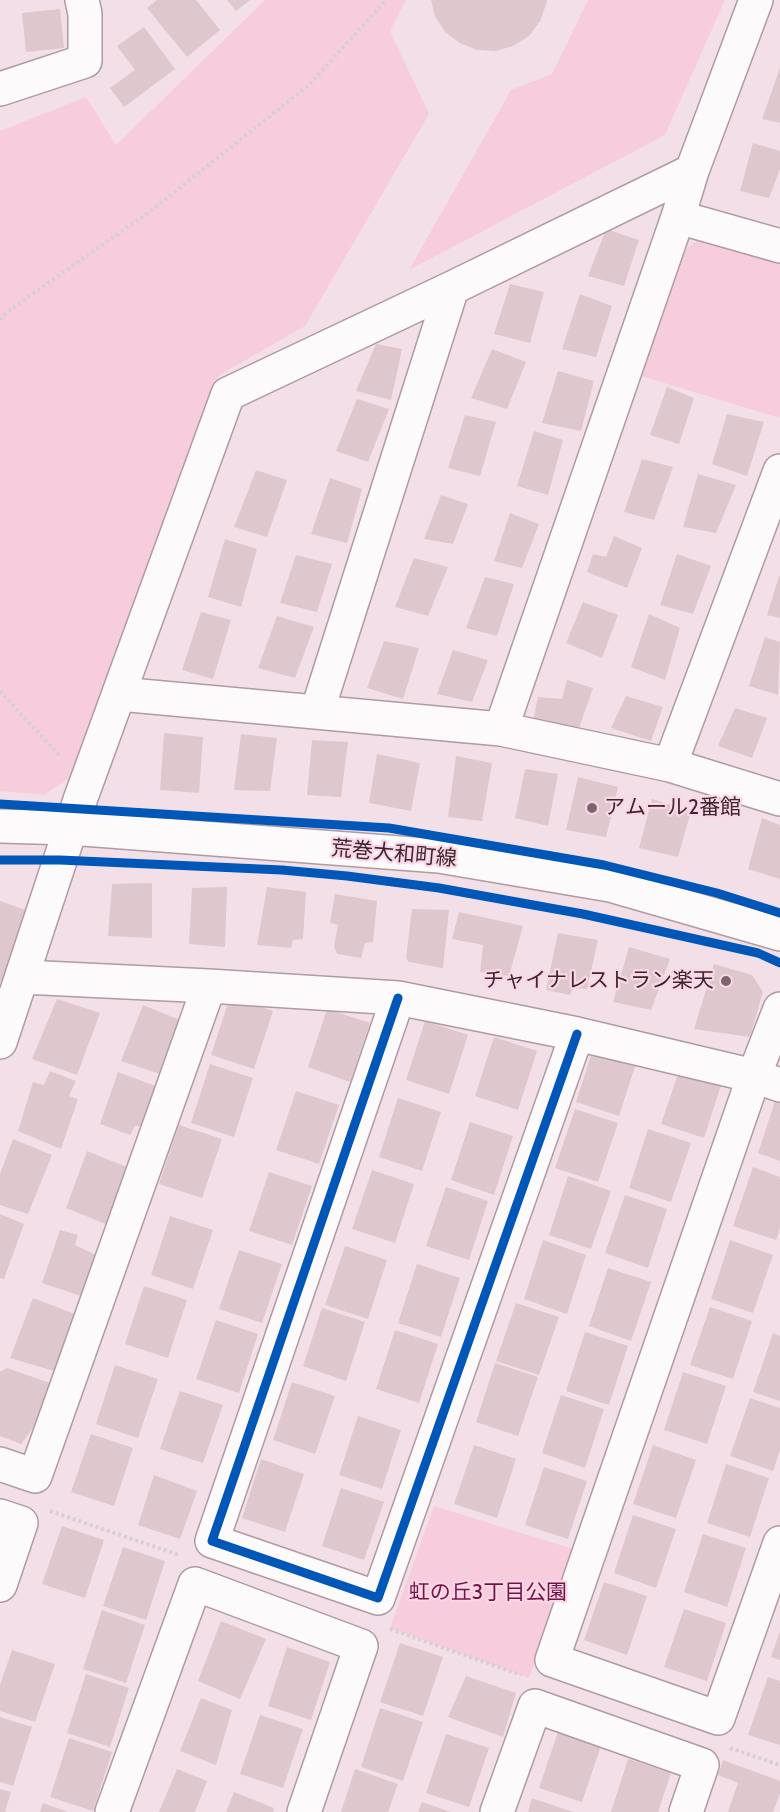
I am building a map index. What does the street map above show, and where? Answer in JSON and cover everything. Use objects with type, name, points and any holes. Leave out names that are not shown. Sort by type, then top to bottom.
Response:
[{"type":"street","points":[[501,729],[692,171],[756,0]]},
{"type":"street","points":[[0,89],[85,61],[91,5]]},
{"type":"street","points":[[0,1042],[70,828],[228,393],[452,288],[692,171]]},
{"type":"street","points":[[678,217],[780,246]]},
{"type":"street","points":[[317,712],[452,288]]},
{"type":"street","points":[[670,765],[780,471]]},
{"type":"street","points":[[119,694],[501,729],[670,765],[780,799]]},
{"type":"street","name":"荒巻大和町線","points":[[0,826],[70,828],[439,856],[610,885],[780,934]]},
{"type":"street","points":[[23,977],[398,998],[577,1034],[767,1081]]},
{"type":"street","points":[[0,1464],[35,1476],[209,986]]},
{"type":"street","points":[[398,998],[212,1541],[378,1598],[577,1034]]},
{"type":"street","points":[[780,1010],[767,1081],[552,1660],[718,1718],[780,1543]]},
{"type":"street","points":[[0,1516],[21,1523],[0,1585]]},
{"type":"street","points":[[112,1812],[195,1584],[361,1646],[304,1812]]},
{"type":"street","points":[[497,1812],[535,1707],[702,1765],[686,1812]]},
{"type":"path","points":[[0,320],[7,312],[152,210],[309,85],[386,0]]},
{"type":"path","points":[[0,692],[86,784]]},
{"type":"green space","points":[[265,0],[406,0],[390,31],[429,114],[305,326],[218,376],[69,778],[44,795],[0,791],[0,131],[86,97],[116,145]]},
{"type":"green space","points":[[588,0],[725,0],[665,135],[409,270],[511,90],[552,74]]},
{"type":"green space","points":[[706,234],[780,256],[780,418],[641,376],[680,253]]},
{"type":"green space","name":"虹の丘3丁目公園","points":[[434,1506],[573,1549],[529,1678],[390,1628]]},
{"type":"building","points":[[157,0],[196,0],[220,30],[187,57],[147,8]]},
{"type":"building","points":[[227,0],[250,0],[236,11]]},
{"type":"building","points":[[431,0],[547,0],[547,2],[540,21],[529,36],[513,46],[496,51],[477,50],[460,43],[445,32],[435,16]]},
{"type":"building","points":[[60,9],[64,48],[26,52],[22,13]]},
{"type":"building","points":[[144,27],[175,69],[124,107],[110,88],[135,70],[117,46]]},
{"type":"building","points":[[780,68],[780,123],[762,119]]},
{"type":"building","points":[[753,143],[780,151],[780,169],[769,198],[740,191]]},
{"type":"building","points":[[606,229],[639,240],[624,286],[588,276]]},
{"type":"building","points":[[510,284],[544,292],[530,343],[494,334]]},
{"type":"building","points":[[580,294],[612,306],[596,357],[562,349]]},
{"type":"building","points":[[376,344],[402,349],[391,400],[356,391]]},
{"type":"building","points":[[492,349],[526,362],[507,409],[471,398]]},
{"type":"building","points":[[558,371],[594,381],[581,431],[542,423]]},
{"type":"building","points":[[667,387],[694,398],[679,444],[650,435]]},
{"type":"building","points":[[357,399],[389,409],[368,462],[336,451]]},
{"type":"building","points":[[727,414],[764,422],[747,476],[712,464]]},
{"type":"building","points":[[465,415],[496,422],[480,476],[448,468]]},
{"type":"building","points":[[534,431],[563,440],[548,495],[517,486]]},
{"type":"building","points":[[642,459],[673,467],[654,520],[624,512]]},
{"type":"building","points":[[256,470],[287,480],[267,537],[234,527]]},
{"type":"building","points":[[698,474],[736,485],[716,533],[683,527]]},
{"type":"building","points":[[330,478],[362,489],[347,543],[311,534]]},
{"type":"building","points":[[441,495],[468,504],[453,544],[424,539]]},
{"type":"building","points":[[510,513],[539,524],[522,568],[494,561]]},
{"type":"building","points":[[614,536],[642,548],[627,588],[587,572],[593,554],[606,557]]},
{"type":"building","points":[[225,539],[257,549],[241,607],[208,597]]},
{"type":"building","points":[[677,554],[711,566],[693,614],[660,605]]},
{"type":"building","points":[[296,555],[332,564],[317,612],[280,603]]},
{"type":"building","points":[[414,558],[448,567],[428,616],[395,607]]},
{"type":"building","points":[[780,576],[780,618],[767,615]]},
{"type":"building","points":[[485,577],[514,584],[497,636],[466,628]]},
{"type":"building","points":[[583,602],[618,615],[602,658],[566,643]]},
{"type":"building","points":[[201,612],[231,620],[213,679],[182,670]]},
{"type":"building","points":[[649,614],[680,628],[665,680],[631,667]]},
{"type":"building","points":[[277,616],[314,627],[295,678],[258,668]]},
{"type":"building","points":[[765,637],[780,642],[778,695],[749,686]]},
{"type":"building","points":[[384,641],[419,648],[403,699],[367,688]]},
{"type":"building","points":[[453,650],[488,660],[472,702],[437,694]]},
{"type":"building","points":[[567,680],[593,688],[578,731],[533,721],[538,697],[562,699]]},
{"type":"building","points":[[626,696],[663,707],[651,741],[611,728]]},
{"type":"building","points":[[735,708],[767,718],[752,758],[718,746]]},
{"type":"building","points":[[164,733],[203,737],[199,793],[160,790]]},
{"type":"building","points":[[241,734],[277,738],[270,791],[234,790]]},
{"type":"building","points":[[312,740],[348,742],[341,797],[307,795]]},
{"type":"building","points":[[377,754],[420,763],[411,811],[369,803]]},
{"type":"building","points":[[456,756],[492,763],[482,821],[448,817]]},
{"type":"building","points":[[525,769],[558,774],[548,826],[515,818]]},
{"type":"building","name":"アムール2番館","points":[[578,777],[618,787],[606,837],[566,830]]},
{"type":"building","points":[[652,799],[691,811],[678,857],[639,848]]},
{"type":"building","points":[[762,818],[780,825],[780,879],[748,869]]},
{"type":"building","points":[[152,883],[152,938],[108,936],[112,884]]},
{"type":"building","points":[[227,887],[225,947],[189,944],[192,888]]},
{"type":"building","points":[[267,887],[306,892],[303,939],[293,940],[291,948],[257,945]]},
{"type":"building","points":[[335,894],[377,901],[373,942],[365,943],[361,958],[337,954],[334,946],[338,925],[330,923]]},
{"type":"building","points":[[0,901],[31,912],[6,983],[0,981]]},
{"type":"building","points":[[412,909],[449,910],[443,968],[409,962],[406,958]]},
{"type":"building","points":[[459,912],[523,926],[509,976],[480,972],[483,945],[452,939]]},
{"type":"building","points":[[558,933],[598,940],[587,989],[573,988],[570,995],[546,990]]},
{"type":"building","points":[[629,947],[670,959],[651,1010],[613,1002]]},
{"type":"building","points":[[714,964],[752,975],[763,992],[750,1037],[694,1029]]},
{"type":"building","points":[[230,997],[273,1011],[254,1069],[211,1055]]},
{"type":"building","points":[[57,999],[100,1013],[77,1075],[32,1059]]},
{"type":"building","points":[[143,1005],[180,1020],[163,1075],[121,1061]]},
{"type":"building","points":[[327,1009],[370,1023],[350,1082],[308,1067]]},
{"type":"building","points":[[425,1021],[468,1035],[449,1094],[406,1080]]},
{"type":"building","points":[[494,1037],[537,1051],[518,1110],[475,1096]]},
{"type":"building","points":[[595,1043],[638,1057],[619,1116],[576,1102]]},
{"type":"building","points":[[210,1064],[253,1078],[234,1137],[191,1123]]},
{"type":"building","points":[[681,1065],[723,1079],[704,1138],[661,1124]]},
{"type":"building","points":[[50,1071],[76,1081],[69,1096],[78,1099],[61,1149],[18,1131],[33,1082],[44,1085]]},
{"type":"building","points":[[118,1072],[158,1087],[144,1126],[135,1126],[130,1135],[100,1124]]},
{"type":"building","points":[[296,1091],[339,1105],[319,1164],[276,1150]]},
{"type":"building","points":[[777,1095],[780,1096],[780,1161],[758,1153]]},
{"type":"building","points":[[398,1098],[441,1112],[422,1171],[379,1157]]},
{"type":"building","points":[[575,1109],[618,1123],[598,1182],[555,1168]]},
{"type":"building","points":[[470,1122],[513,1136],[494,1195],[451,1180]]},
{"type":"building","points":[[179,1125],[222,1139],[202,1198],[159,1184]]},
{"type":"building","points":[[648,1129],[691,1143],[671,1202],[629,1188]]},
{"type":"building","points":[[13,1139],[52,1155],[28,1214],[0,1205],[0,1174]]},
{"type":"building","points":[[87,1151],[127,1167],[108,1225],[66,1208]]},
{"type":"building","points":[[753,1167],[780,1177],[780,1228],[776,1240],[733,1226]]},
{"type":"building","points":[[372,1170],[414,1184],[395,1243],[352,1229]]},
{"type":"building","points":[[269,1172],[312,1186],[292,1245],[249,1231]]},
{"type":"building","points":[[568,1176],[611,1191],[591,1249],[549,1235]]},
{"type":"building","points":[[446,1187],[488,1201],[469,1260],[426,1246]]},
{"type":"building","points":[[625,1195],[667,1209],[648,1268],[605,1253]]},
{"type":"building","points":[[0,1214],[24,1224],[4,1279],[0,1278]]},
{"type":"building","points":[[170,1216],[213,1230],[193,1289],[151,1275]]},
{"type":"building","points":[[60,1230],[78,1235],[75,1245],[96,1255],[81,1296],[42,1283]]},
{"type":"building","points":[[543,1240],[586,1255],[567,1314],[524,1299]]},
{"type":"building","points":[[730,1240],[773,1255],[753,1313],[711,1299]]},
{"type":"building","points":[[345,1246],[387,1260],[368,1319],[325,1305]]},
{"type":"building","points":[[239,1250],[282,1264],[262,1323],[219,1309]]},
{"type":"building","points":[[417,1264],[460,1278],[441,1337],[398,1323]]},
{"type":"building","points":[[608,1268],[651,1282],[631,1341],[589,1326]]},
{"type":"building","points":[[144,1286],[187,1300],[168,1358],[125,1344]]},
{"type":"building","points":[[33,1298],[75,1314],[54,1371],[10,1358]]},
{"type":"building","points":[[516,1303],[559,1317],[539,1375],[496,1361]]},
{"type":"building","points":[[710,1307],[752,1321],[733,1379],[690,1365]]},
{"type":"building","points":[[322,1308],[365,1322],[346,1381],[303,1366]]},
{"type":"building","points":[[216,1320],[258,1334],[239,1393],[196,1379]]},
{"type":"building","points":[[395,1330],[438,1344],[419,1403],[376,1389]]},
{"type":"building","points":[[585,1332],[628,1346],[609,1405],[566,1391]]},
{"type":"building","points":[[773,1333],[780,1336],[780,1401],[753,1392]]},
{"type":"building","points":[[495,1363],[538,1377],[518,1436],[476,1422]]},
{"type":"building","points":[[115,1365],[158,1379],[138,1438],[96,1424]]},
{"type":"building","points":[[7,1368],[50,1383],[33,1428],[21,1444],[0,1436],[0,1372]]},
{"type":"building","points":[[683,1372],[726,1386],[707,1444],[664,1430]]},
{"type":"building","points":[[292,1382],[335,1396],[315,1454],[273,1440]]},
{"type":"building","points":[[180,1391],[223,1405],[203,1463],[160,1449]]},
{"type":"building","points":[[561,1395],[604,1409],[585,1468],[542,1453]]},
{"type":"building","points":[[750,1398],[780,1408],[780,1450],[773,1471],[730,1456]]},
{"type":"building","points":[[358,1416],[401,1430],[382,1489],[339,1475]]},
{"type":"building","points":[[91,1434],[133,1448],[114,1506],[71,1492]]},
{"type":"building","points":[[474,1445],[516,1459],[497,1518],[454,1504]]},
{"type":"building","points":[[653,1445],[696,1460],[676,1518],[633,1504]]},
{"type":"building","points":[[261,1459],[304,1474],[285,1532],[242,1518]]},
{"type":"building","points":[[726,1464],[769,1478],[750,1537],[707,1523]]},
{"type":"building","points":[[544,1467],[587,1481],[568,1539],[525,1525]]},
{"type":"building","points":[[154,1475],[197,1491],[180,1539],[138,1525]]},
{"type":"building","points":[[341,1488],[384,1502],[364,1560],[322,1546]]},
{"type":"building","points":[[633,1515],[676,1529],[656,1588],[614,1573]]},
{"type":"building","points":[[62,1526],[104,1540],[85,1598],[42,1584]]},
{"type":"building","points":[[703,1534],[746,1548],[727,1607],[684,1592]]},
{"type":"building","points":[[123,1547],[165,1561],[146,1620],[103,1606]]},
{"type":"building","points":[[604,1582],[647,1596],[627,1655],[584,1640]]},
{"type":"building","points":[[684,1609],[726,1623],[707,1681],[664,1667]]},
{"type":"building","points":[[102,1610],[145,1625],[126,1683],[83,1669]]},
{"type":"building","points":[[221,1621],[266,1639],[240,1699],[198,1681]]},
{"type":"building","points":[[780,1631],[780,1660],[771,1657]]},
{"type":"building","points":[[400,1643],[443,1657],[423,1716],[380,1702]]},
{"type":"building","points":[[287,1647],[330,1662],[311,1720],[268,1706]]},
{"type":"building","points":[[12,1650],[55,1664],[35,1722],[0,1711],[0,1685]]},
{"type":"building","points":[[86,1674],[129,1688],[110,1747],[67,1733]]},
{"type":"building","points":[[466,1676],[516,1693],[503,1737],[448,1717]]},
{"type":"building","points":[[768,1677],[780,1681],[780,1745],[748,1735]]},
{"type":"building","points":[[201,1698],[232,1710],[216,1765],[180,1751]]},
{"type":"building","points":[[380,1708],[423,1722],[403,1781],[361,1767]]},
{"type":"building","points":[[260,1715],[303,1729],[283,1788],[240,1774]]},
{"type":"building","points":[[0,1717],[32,1727],[13,1786],[0,1782]]},
{"type":"building","points":[[559,1729],[602,1743],[582,1802],[539,1788]]},
{"type":"building","points":[[446,1734],[489,1748],[469,1807],[426,1793]]},
{"type":"building","points":[[69,1738],[112,1752],[93,1811],[50,1797]]},
{"type":"building","points":[[628,1759],[671,1773],[658,1812],[611,1812]]},
{"type":"building","points":[[723,1760],[780,1781],[780,1793],[773,1812],[728,1812],[738,1783],[718,1775]]},
{"type":"building","points":[[177,1769],[207,1781],[195,1812],[159,1812]]},
{"type":"building","points":[[355,1769],[398,1784],[388,1812],[341,1812]]},
{"type":"building","points":[[0,1789],[11,1792],[5,1812],[0,1812]]},
{"type":"building","points":[[234,1792],[274,1808],[273,1812],[226,1812]]},
{"type":"building","points":[[532,1798],[573,1812],[528,1812]]},
{"type":"building","points":[[422,1802],[451,1812],[418,1812]]},
{"type":"building","points":[[43,1803],[68,1812],[40,1812]]},
{"type":"cycle path","points":[[0,804],[389,828],[604,865],[717,893],[780,913]]},
{"type":"cycle path","points":[[0,860],[60,860],[282,870],[439,888],[583,914],[758,953],[780,963]]},
{"type":"cycle path","points":[[398,998],[212,1541],[378,1598],[577,1034]]},
{"type":"place","name":"アムール2番館","points":[[592,808]]},
{"type":"place","name":"チャイナレストラン楽天","points":[[726,981]]}]
